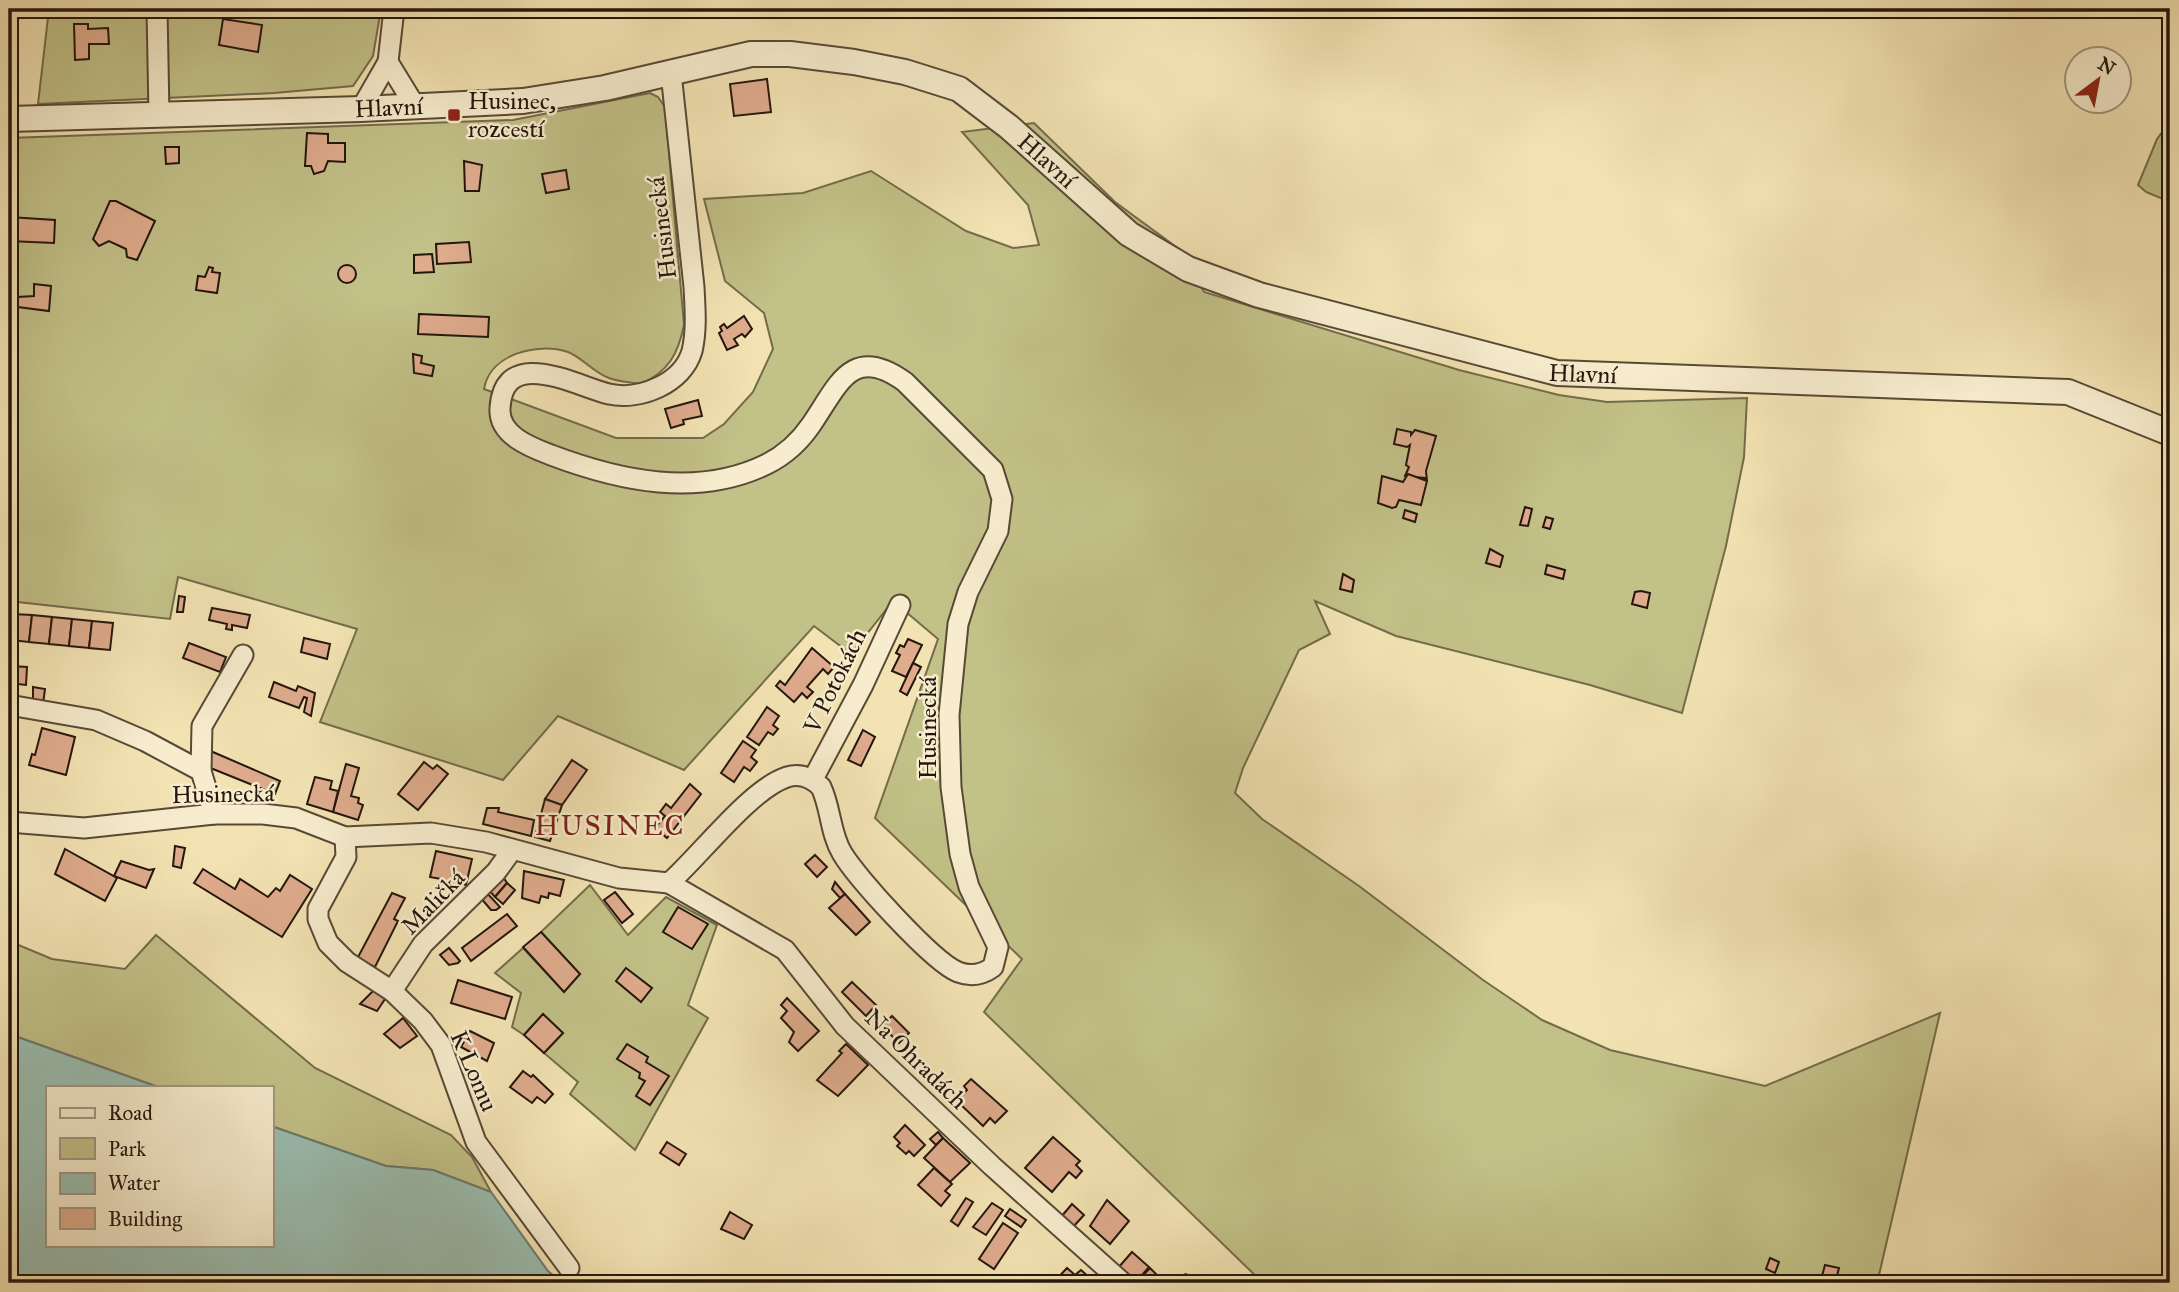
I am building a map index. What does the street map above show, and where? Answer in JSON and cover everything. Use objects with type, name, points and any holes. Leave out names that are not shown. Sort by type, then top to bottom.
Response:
[{"type":"street","points":[[157,9],[159,115]]},
{"type":"street","points":[[361,109],[388,62],[394,9]]},
{"type":"street","name":"Hlavní","points":[[9,119],[361,109],[557,97],[751,54],[790,54],[867,64],[950,85],[988,109],[1129,234],[1188,269],[1259,295],[1557,373],[2068,392],[2170,433]]},
{"type":"street","points":[[388,62],[415,106]]},
{"type":"street","name":"Husinecká","points":[[671,73],[694,287],[696,320],[691,353],[675,376],[653,390],[631,396],[610,394],[554,375],[527,374],[514,380],[506,390],[499,415],[505,428],[516,439],[558,457],[648,481],[699,484],[731,477],[768,463],[794,446],[811,425],[837,381],[848,373],[872,366],[889,370],[905,382],[993,470],[1002,499],[1002,516],[968,592],[958,624],[949,715],[951,787],[960,854],[969,887],[998,947],[993,967],[974,976],[958,972],[940,961],[856,873],[841,852],[827,798],[813,779]]},
{"type":"street","name":"V Potokách","points":[[813,779],[863,685],[900,605]]},
{"type":"street","points":[[214,814],[201,771],[202,726],[243,655]]},
{"type":"street","points":[[9,705],[96,720],[145,741],[201,771]]},
{"type":"street","points":[[669,883],[774,783],[800,775],[813,779]]},
{"type":"street","name":"Husinecká","points":[[9,822],[84,828],[214,814],[263,814],[296,818],[345,836],[431,833],[512,850],[619,878],[669,883]]},
{"type":"street","name":"K Lomu","points":[[345,836],[346,857],[318,909],[318,919],[328,943],[348,962],[392,991],[424,1021],[441,1045],[476,1143],[569,1268]]},
{"type":"street","name":"Maličká","points":[[392,991],[424,944],[496,872],[512,850]]},
{"type":"street","name":"Na Ohradách","points":[[669,883],[785,950],[845,1026],[992,1167],[1123,1283]]},
{"type":"green space","points":[[49,9],[381,9],[373,56],[353,86],[274,93],[38,104]]},
{"type":"green space","points":[[650,93],[658,97],[665,107],[684,325],[675,353],[659,373],[641,384],[604,376],[568,352],[556,349],[529,350],[505,359],[495,367],[484,389],[616,438],[703,438],[724,424],[753,392],[773,349],[764,313],[725,281],[704,199],[803,193],[871,171],[966,231],[1013,248],[1039,245],[1028,205],[962,132],[1034,123],[1115,202],[1183,252],[1204,292],[1459,370],[1559,395],[1607,402],[1747,398],[1744,457],[1726,546],[1682,713],[1590,685],[1396,636],[1315,601],[1330,634],[1299,650],[1243,768],[1235,793],[1262,819],[1359,886],[1483,980],[1542,1020],[1610,1050],[1765,1086],[1940,1013],[1879,1275],[1883,1283],[1263,1283],[984,1012],[1022,959],[875,818],[938,639],[893,601],[851,654],[814,626],[684,770],[558,716],[503,780],[320,722],[357,629],[178,577],[170,619],[9,601],[9,138],[513,120]]},
{"type":"green space","points":[[2170,122],[2170,202],[2146,192],[2138,185],[2157,139]]},
{"type":"green space","points":[[590,885],[628,935],[666,897],[717,925],[688,1005],[708,1018],[635,1150],[570,1094],[578,1082],[544,1053],[563,1033],[543,1014],[524,1035],[512,1027],[521,993],[495,973],[523,948],[564,992],[580,974],[541,932]]},
{"type":"green space","points":[[156,935],[315,1068],[451,1135],[472,1157],[491,1192],[433,1170],[386,1166],[273,1127],[273,1086],[155,1086],[9,1034],[9,941],[52,959],[125,969]]},
{"type":"water","points":[[9,1034],[155,1086],[46,1086],[46,1246],[273,1246],[273,1127],[386,1166],[433,1170],[491,1192],[548,1271],[562,1283],[37,1283],[9,1272]]},
{"type":"building","points":[[223,19],[262,25],[258,52],[219,45]]},
{"type":"building","points":[[9,24],[15,26],[9,49]]},
{"type":"building","points":[[74,24],[88,24],[88,29],[108,28],[109,44],[89,44],[89,59],[75,60]]},
{"type":"building","points":[[767,79],[771,112],[734,116],[730,84]]},
{"type":"building","points":[[307,133],[328,134],[328,143],[345,143],[345,162],[328,161],[324,171],[314,174],[311,166],[305,166]]},
{"type":"building","points":[[165,147],[179,147],[179,163],[166,164]]},
{"type":"building","points":[[464,161],[482,165],[479,191],[465,191]]},
{"type":"building","points":[[566,170],[569,189],[546,193],[542,174]]},
{"type":"building","points":[[110,201],[116,201],[155,221],[137,260],[127,257],[126,249],[109,241],[99,246],[93,239]]},
{"type":"building","points":[[9,217],[55,220],[54,243],[9,241]]},
{"type":"building","points":[[469,242],[471,262],[437,264],[436,244]]},
{"type":"building","points":[[432,254],[434,272],[414,273],[414,255]]},
{"type":"building","points":[[347,265],[353,268],[356,274],[353,280],[347,283],[341,280],[338,274],[341,268]]},
{"type":"building","points":[[209,267],[213,268],[212,272],[220,273],[217,293],[196,290],[198,276],[205,277]]},
{"type":"building","points":[[34,284],[51,286],[49,311],[18,307],[18,297],[34,296]]},
{"type":"building","points":[[419,314],[489,317],[488,337],[418,334]]},
{"type":"building","points":[[744,316],[752,329],[745,337],[742,334],[734,339],[738,345],[727,350],[719,333],[722,331],[720,327],[724,324],[727,328]]},
{"type":"building","points":[[413,354],[422,356],[421,363],[434,366],[432,376],[414,373]]},
{"type":"building","points":[[698,400],[702,416],[683,420],[684,424],[671,428],[665,409]]},
{"type":"building","points":[[1397,429],[1411,432],[1411,435],[1415,430],[1436,436],[1426,471],[1427,481],[1425,478],[1405,476],[1409,467],[1406,465],[1410,445],[1407,447],[1394,444]]},
{"type":"building","points":[[1408,474],[1427,481],[1421,505],[1399,500],[1396,507],[1392,508],[1378,503],[1382,476],[1403,482]]},
{"type":"building","points":[[1525,507],[1532,509],[1528,526],[1520,525]]},
{"type":"building","points":[[1405,510],[1417,514],[1415,522],[1403,518]]},
{"type":"building","points":[[1546,517],[1553,519],[1550,529],[1543,527]]},
{"type":"building","points":[[1490,549],[1503,556],[1500,567],[1486,563]]},
{"type":"building","points":[[1547,565],[1565,570],[1563,579],[1545,574]]},
{"type":"building","points":[[1343,574],[1354,580],[1352,592],[1340,589]]},
{"type":"building","points":[[1635,592],[1650,593],[1647,608],[1632,604]]},
{"type":"building","points":[[179,596],[185,597],[183,612],[177,612]]},
{"type":"building","points":[[212,608],[250,615],[247,628],[232,625],[232,630],[226,629],[227,624],[209,620]]},
{"type":"building","points":[[12,614],[32,615],[29,642],[10,640]]},
{"type":"building","points":[[32,615],[52,617],[49,644],[29,642]]},
{"type":"building","points":[[52,617],[72,619],[69,646],[49,644]]},
{"type":"building","points":[[72,619],[92,621],[89,648],[69,646]]},
{"type":"building","points":[[92,621],[113,623],[110,650],[89,648]]},
{"type":"building","points":[[304,638],[330,644],[327,659],[301,652]]},
{"type":"building","points":[[908,639],[922,645],[906,677],[892,671],[900,655],[896,653],[900,645],[904,647]]},
{"type":"building","points":[[189,643],[226,657],[220,672],[183,658]]},
{"type":"building","points":[[812,648],[834,667],[828,674],[823,669],[807,687],[813,692],[807,698],[802,693],[794,702],[776,686],[780,681],[785,685]]},
{"type":"building","points":[[913,663],[921,667],[907,695],[900,691]]},
{"type":"building","points":[[11,666],[27,667],[26,685],[9,683]]},
{"type":"building","points":[[274,682],[296,691],[298,686],[315,693],[311,716],[304,712],[307,698],[304,697],[299,708],[269,697]]},
{"type":"building","points":[[33,687],[45,689],[43,704],[33,703]]},
{"type":"building","points":[[767,707],[779,716],[773,725],[778,729],[773,735],[768,732],[759,745],[747,737]]},
{"type":"building","points":[[42,728],[75,737],[66,775],[29,765],[32,754],[35,755]]},
{"type":"building","points":[[863,730],[875,737],[861,766],[848,760]]},
{"type":"building","points":[[743,741],[756,750],[751,757],[757,762],[750,771],[744,767],[734,782],[721,773]]},
{"type":"building","points":[[206,749],[280,781],[275,794],[208,767]]},
{"type":"building","points":[[572,760],[587,770],[562,805],[545,799]]},
{"type":"building","points":[[424,762],[433,769],[437,765],[448,774],[418,810],[398,794]]},
{"type":"building","points":[[346,764],[359,768],[351,796],[359,798],[358,803],[363,805],[358,820],[333,812]]},
{"type":"building","points":[[315,777],[332,781],[330,789],[338,791],[333,812],[307,804]]},
{"type":"building","points":[[690,784],[701,794],[667,838],[655,828],[665,816],[660,812],[666,804],[671,808]]},
{"type":"building","points":[[545,799],[562,805],[550,841],[535,837]]},
{"type":"building","points":[[487,808],[499,808],[498,812],[534,820],[531,836],[483,824]]},
{"type":"building","points":[[175,846],[185,848],[181,868],[173,866]]},
{"type":"building","points":[[65,849],[117,878],[105,901],[55,874]]},
{"type":"building","points":[[436,851],[472,859],[466,885],[459,884],[458,888],[440,884],[441,879],[430,877]]},
{"type":"building","points":[[815,855],[827,867],[817,877],[805,864]]},
{"type":"building","points":[[121,861],[149,870],[154,869],[146,888],[114,876]]},
{"type":"building","points":[[203,869],[235,889],[240,879],[268,897],[276,888],[280,891],[290,875],[312,889],[282,937],[194,883]]},
{"type":"building","points":[[524,871],[564,880],[560,896],[549,893],[548,898],[541,896],[539,903],[522,898]]},
{"type":"building","points":[[502,875],[507,883],[495,897],[488,889]]},
{"type":"building","points":[[835,882],[845,894],[840,898],[832,889]]},
{"type":"building","points":[[507,883],[515,890],[503,904],[495,897]]},
{"type":"building","points":[[486,892],[500,907],[496,910],[491,910],[480,897]]},
{"type":"building","points":[[615,892],[633,914],[622,923],[604,900]]},
{"type":"building","points":[[392,893],[405,898],[394,919],[398,921],[375,967],[357,959]]},
{"type":"building","points":[[845,894],[870,922],[856,935],[829,908]]},
{"type":"building","points":[[678,907],[708,924],[692,949],[663,932]]},
{"type":"building","points":[[507,914],[517,926],[471,961],[462,948]]},
{"type":"building","points":[[541,932],[580,974],[564,992],[523,947]]},
{"type":"building","points":[[449,948],[460,961],[458,963],[449,965],[440,955]]},
{"type":"building","points":[[626,968],[652,988],[641,1002],[616,981]]},
{"type":"building","points":[[458,980],[512,997],[505,1019],[451,1003]]},
{"type":"building","points":[[852,982],[876,1005],[866,1016],[842,992]]},
{"type":"building","points":[[376,988],[387,996],[377,1011],[360,1004]]},
{"type":"building","points":[[787,998],[819,1031],[798,1051],[789,1042],[794,1032],[781,1018],[787,1011],[781,1005]]},
{"type":"building","points":[[543,1014],[563,1033],[544,1053],[524,1035]]},
{"type":"building","points":[[892,1016],[909,1033],[899,1043],[882,1026]]},
{"type":"building","points":[[403,1018],[417,1036],[400,1048],[384,1034]]},
{"type":"building","points":[[470,1031],[494,1043],[487,1061],[461,1047]]},
{"type":"building","points":[[627,1044],[648,1057],[646,1062],[669,1076],[650,1105],[636,1096],[645,1081],[639,1078],[640,1073],[617,1059]]},
{"type":"building","points":[[846,1044],[868,1065],[838,1096],[817,1080],[842,1053],[839,1051]]},
{"type":"building","points":[[523,1071],[531,1077],[533,1075],[553,1094],[545,1103],[537,1097],[532,1103],[510,1087]]},
{"type":"building","points":[[971,1079],[1007,1111],[995,1123],[990,1118],[983,1126],[957,1101],[967,1090],[964,1086]]},
{"type":"building","points":[[905,1125],[925,1145],[914,1156],[909,1151],[906,1154],[897,1146],[900,1143],[894,1137]]},
{"type":"building","points":[[938,1132],[943,1138],[936,1145],[930,1139]]},
{"type":"building","points":[[1053,1137],[1080,1161],[1076,1165],[1082,1171],[1076,1178],[1069,1172],[1052,1192],[1025,1168]]},
{"type":"building","points":[[943,1138],[970,1163],[950,1182],[924,1158]]},
{"type":"building","points":[[667,1142],[686,1154],[679,1165],[660,1153]]},
{"type":"building","points":[[934,1168],[952,1184],[945,1191],[950,1195],[941,1206],[918,1185]]},
{"type":"building","points":[[966,1198],[973,1202],[958,1226],[951,1221]]},
{"type":"building","points":[[1107,1200],[1129,1221],[1110,1244],[1090,1226]]},
{"type":"building","points":[[992,1203],[1003,1210],[986,1235],[973,1227]]},
{"type":"building","points":[[1072,1204],[1084,1215],[1073,1227],[1061,1217]]},
{"type":"building","points":[[1010,1209],[1026,1220],[1021,1227],[1005,1216]]},
{"type":"building","points":[[730,1212],[752,1225],[744,1239],[721,1229]]},
{"type":"building","points":[[1003,1223],[1018,1233],[994,1269],[979,1259]]},
{"type":"building","points":[[1132,1252],[1149,1267],[1135,1283],[1118,1268]]},
{"type":"building","points":[[1770,1258],[1779,1262],[1775,1273],[1766,1269]]},
{"type":"building","points":[[1825,1265],[1839,1268],[1836,1280],[1822,1276]]},
{"type":"building","points":[[1067,1268],[1075,1275],[1081,1270],[1090,1278],[1086,1283],[1053,1283]]},
{"type":"building","points":[[1150,1268],[1157,1275],[1149,1283],[1140,1283],[1138,1281]]},
{"type":"building","points":[[1186,1274],[1193,1278],[1189,1283],[1165,1281]]},
{"type":"place","name":"Husinec, rozcestí","points":[[454,115]]},
{"type":"district","name":"HUSINEC","points":[[610,825]]}]
